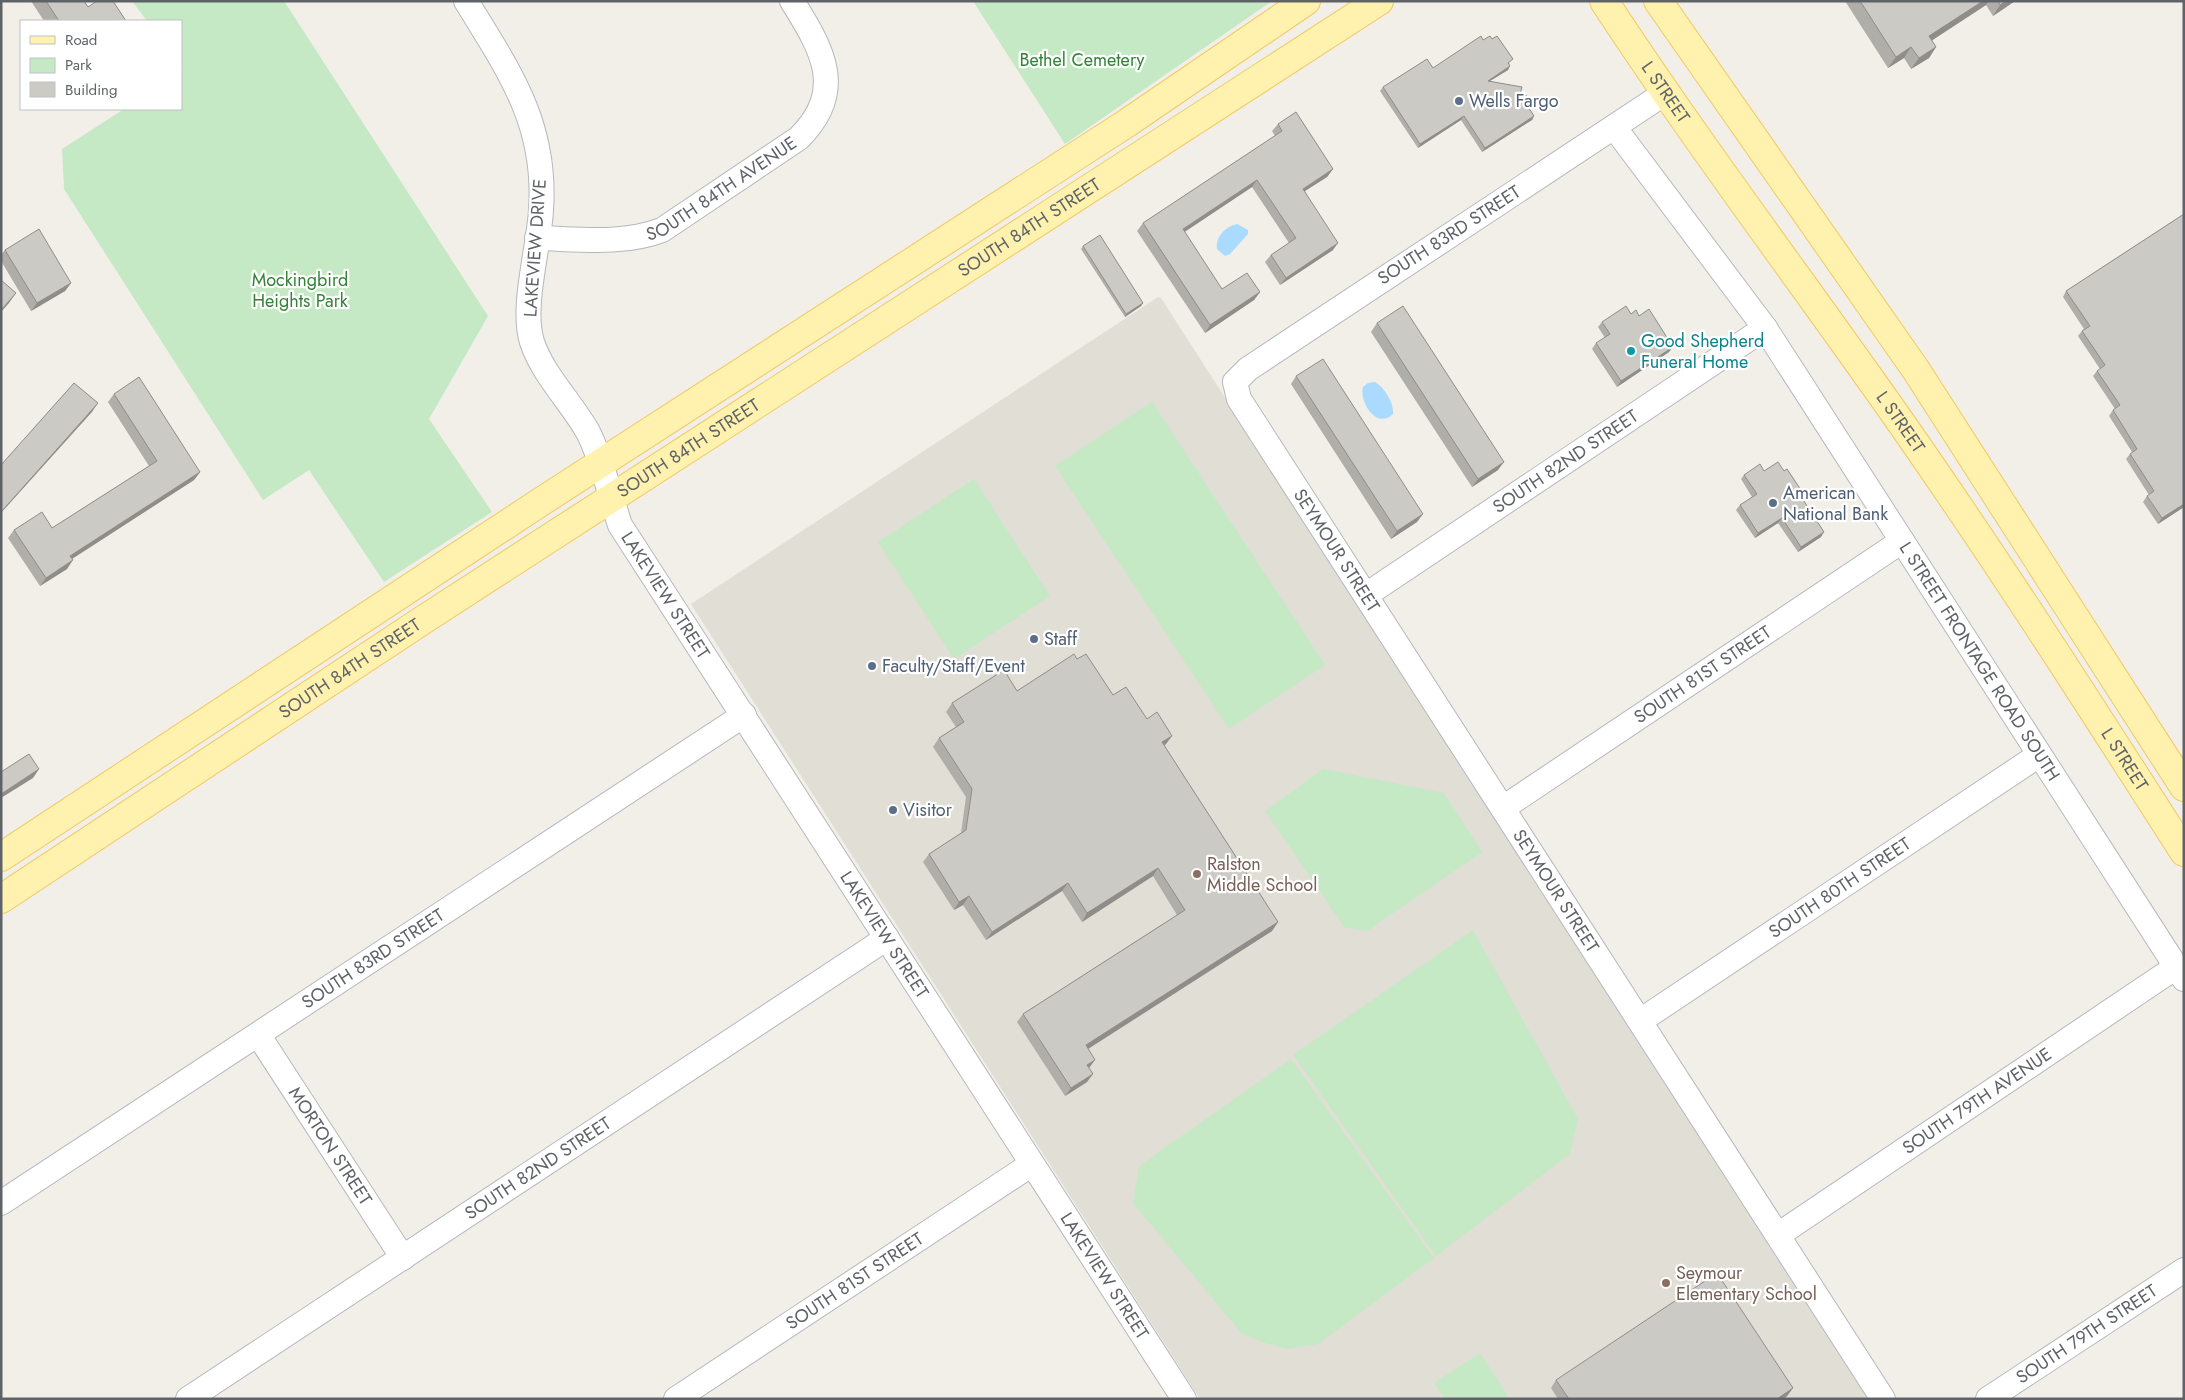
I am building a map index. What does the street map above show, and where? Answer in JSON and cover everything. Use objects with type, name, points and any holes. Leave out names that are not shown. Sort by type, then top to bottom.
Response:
[{"type":"main road","name":"SOUTH 84TH STREET","points":[[1,857],[1118,129],[1306,1]]},
{"type":"main road","name":"SOUTH 84TH STREET","points":[[1,898],[612,498],[1379,1]]},
{"type":"main road","name":"L STREET","points":[[1604,1],[1665,92],[1844,340],[1954,500],[2184,852]]},
{"type":"main road","name":"L STREET","points":[[1658,1],[1916,370],[2184,787]]},
{"type":"street","name":"LAKEVIEW DRIVE","points":[[466,1],[521,93],[533,126],[540,159],[541,210],[529,309],[532,342],[539,358],[588,433],[600,465]]},
{"type":"street","name":"SOUTH 84TH AVENUE","points":[[538,238],[621,239],[662,230],[799,138],[809,128],[818,114],[824,97],[825,65],[818,44],[792,1]]},
{"type":"street","name":"SOUTH 83RD STREET","points":[[1235,382],[1248,369],[1368,288],[1665,92]]},
{"type":"street","name":"L STREET FRONTAGE ROAD SOUTH","points":[[1614,127],[1765,328],[2180,973]]},
{"type":"street","name":"SOUTH 82ND STREET","points":[[1366,595],[1765,328]]},
{"type":"street","name":"SEYMOUR STREET","points":[[1235,382],[1239,399],[1884,1399]]},
{"type":"street","name":"LAKEVIEW STREET","points":[[600,465],[620,525],[1032,1164],[1174,1395]]},
{"type":"street","name":"SOUTH 81ST STREET","points":[[1502,808],[1902,541]]},
{"type":"street","name":"SOUTH 83RD STREET","points":[[1,1203],[259,1036],[744,715]]},
{"type":"street","name":"SOUTH 80TH STREET","points":[[1640,1021],[2039,755]]},
{"type":"street","name":"SOUTH 82ND STREET","points":[[188,1399],[887,938]]},
{"type":"street","name":"SOUTH 79TH AVENUE","points":[[1778,1235],[2180,973]]},
{"type":"street","name":"MORTON STREET","points":[[259,1036],[402,1258]]},
{"type":"street","name":"SOUTH 81ST STREET","points":[[676,1399],[1032,1164]]},
{"type":"street","name":"SOUTH 79TH STREET","points":[[1988,1399],[2184,1270]]},
{"type":"shaded area","name":"Ralston Middle School","points":[[1158,297],[1161,298],[1868,1399],[1200,1399],[691,604]]},
{"type":"green space","name":"Mockingbird Heights Park","points":[[132,1],[284,1],[488,316],[429,419],[492,512],[384,582],[309,470],[263,500],[64,189],[62,149],[122,110],[182,110],[182,20],[146,20]]},
{"type":"green space","name":"Bethel Cemetery","points":[[973,1],[1272,1],[1065,144]]},
{"type":"green space","points":[[1152,402],[1325,665],[1229,729],[1055,466]]},
{"type":"green space","points":[[974,479],[1050,596],[954,659],[878,542]]},
{"type":"green space","points":[[1323,769],[1444,793],[1482,852],[1367,931],[1344,927],[1265,811]]},
{"type":"green space","points":[[1473,930],[1578,1119],[1570,1154],[1436,1256],[1293,1055]]},
{"type":"green space","points":[[1291,1059],[1434,1258],[1318,1344],[1288,1349],[1242,1334],[1133,1203],[1139,1166]]},
{"type":"green space","points":[[1480,1353],[1510,1399],[1445,1399],[1434,1383]]},
{"type":"water","points":[[1237,224],[1248,230],[1248,234],[1230,254],[1225,256],[1217,249],[1219,237],[1229,227]]},
{"type":"water","points":[[1375,382],[1385,392],[1392,405],[1393,414],[1387,418],[1381,419],[1375,416],[1370,412],[1364,400],[1363,387],[1368,383]]},
{"type":"building","points":[[46,1],[84,1],[88,7],[97,1],[113,1],[125,20],[58,20]]},
{"type":"building","points":[[1860,1],[1983,1],[1929,36],[1936,47],[1919,58],[1911,47],[1896,57]]},
{"type":"building","points":[[1998,1],[2006,1],[2000,5]]},
{"type":"building","points":[[1481,36],[1483,40],[1490,36],[1492,39],[1497,36],[1513,59],[1508,63],[1510,66],[1488,81],[1522,87],[1520,94],[1527,96],[1525,102],[1534,116],[1485,148],[1464,116],[1420,144],[1383,87],[1427,59],[1433,68]]},
{"type":"building","points":[[1296,112],[1333,169],[1303,189],[1338,243],[1286,278],[1271,255],[1296,238],[1257,180],[1183,229],[1222,289],[1247,273],[1260,292],[1210,325],[1143,223],[1282,131],[1278,124]]},
{"type":"building","points":[[2184,214],[2184,504],[2162,518],[2147,496],[2154,491],[2130,454],[2137,449],[2113,410],[2120,405],[2097,371],[2105,365],[2082,331],[2090,326],[2066,291]]},
{"type":"building","points":[[39,229],[71,283],[37,303],[5,250]]},
{"type":"building","points":[[1100,235],[1143,303],[1126,314],[1083,246]]},
{"type":"building","points":[[1,280],[16,293],[1,310]]},
{"type":"building","points":[[1403,306],[1504,462],[1478,479],[1377,323]]},
{"type":"building","name":"Good Shepherd Funeral Home","points":[[1626,306],[1631,314],[1636,310],[1639,316],[1649,309],[1673,347],[1621,381],[1596,343],[1610,334],[1602,322]]},
{"type":"building","points":[[1323,359],[1423,514],[1397,531],[1296,376]]},
{"type":"building","points":[[139,377],[200,472],[70,556],[73,560],[46,578],[14,530],[42,512],[52,528],[157,461],[114,394]]},
{"type":"building","points":[[74,383],[98,403],[1,512],[1,465]]},
{"type":"building","name":"American National Bank","points":[[1778,462],[1784,471],[1787,469],[1801,490],[1798,492],[1824,532],[1801,547],[1782,518],[1758,533],[1740,505],[1757,494],[1744,475],[1760,464],[1764,471]]},
{"type":"building","points":[[1074,654],[1077,659],[1086,654],[1113,695],[1126,687],[1147,719],[1157,712],[1172,736],[1162,742],[1278,922],[1086,1045],[1095,1060],[1087,1065],[1093,1074],[1071,1088],[1023,1014],[1185,910],[1158,868],[1087,913],[1068,883],[992,932],[969,896],[959,902],[929,854],[966,830],[972,789],[939,738],[964,722],[952,703],[1004,670],[1017,691]]},
{"type":"building","points":[[29,754],[39,769],[1,794],[1,772]]},
{"type":"building","points":[[1717,1273],[1793,1388],[1777,1399],[1569,1399],[1556,1380]]},
{"type":"place","name":"Wells Fargo","points":[[1459,101]]},
{"type":"place","name":"Good Shepherd Funeral Home","points":[[1631,351]]},
{"type":"place","name":"American National Bank","points":[[1773,503]]},
{"type":"place","name":"Staff","points":[[1034,639]]},
{"type":"place","name":"Faculty/Staff/Event","points":[[872,666]]},
{"type":"place","name":"Visitor","points":[[893,810]]},
{"type":"place","name":"Ralston Middle School","points":[[1197,874]]},
{"type":"place","name":"Seymour Elementary School","points":[[1666,1283]]}]
